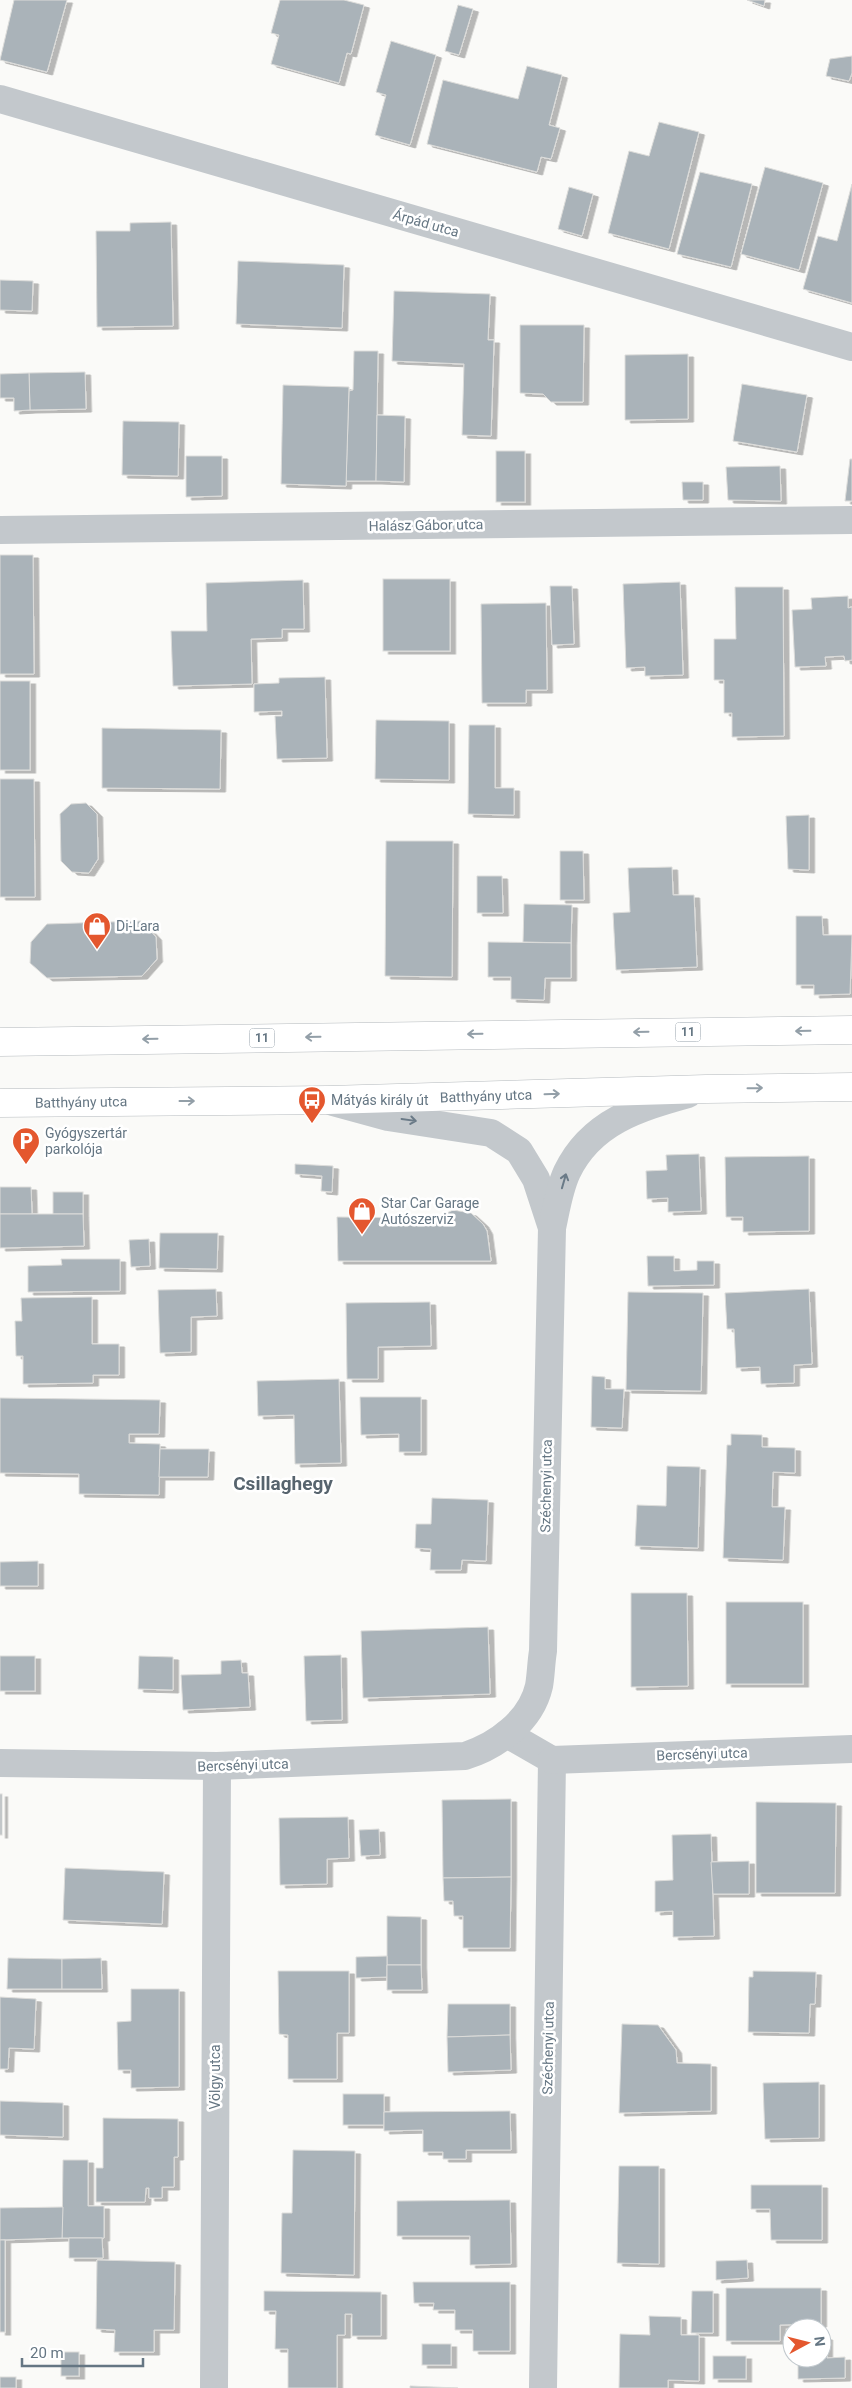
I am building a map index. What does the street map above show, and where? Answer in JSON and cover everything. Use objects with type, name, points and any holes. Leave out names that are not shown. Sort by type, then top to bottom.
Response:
[{"type":"main road","name":"11","points":[[0,1042],[852,1030]]},
{"type":"main road","name":"Batthyány utca","points":[[0,1103],[328,1100],[706,1089],[852,1087]]},
{"type":"street","name":"Árpád utca","points":[[0,100],[852,348]]},
{"type":"street","name":"Halász Gábor utca","points":[[0,530],[852,520]]},
{"type":"street","name":"Széchenyi utca","points":[[496,1742],[524,1716],[538,1688],[543,1651],[552,1228],[566,1174],[583,1144],[636,1109],[706,1089]]},
{"type":"street","name":"Széchenyi utca","points":[[328,1100],[388,1117],[491,1133],[519,1151],[536,1179],[552,1228]]},
{"type":"street","points":[[496,1742],[552,1760]]},
{"type":"street","name":"Bercsényi utca","points":[[0,1763],[216,1766],[465,1756],[496,1742]]},
{"type":"street","name":"Bercsényi utca","points":[[552,1760],[852,1749]]},
{"type":"street","name":"Széchenyi utca","points":[[543,2388],[552,1760]]},
{"type":"street","name":"Völgy utca","points":[[214,2388],[216,1766]]},
{"type":"building","points":[[14,0],[67,0],[47,72],[0,60]]},
{"type":"building","points":[[280,0],[344,0],[364,5],[351,54],[347,53],[339,83],[271,64],[279,35],[271,33]]},
{"type":"building","points":[[747,0],[765,0],[764,6]]},
{"type":"building","points":[[458,5],[473,9],[459,55],[445,51]]},
{"type":"building","points":[[391,41],[436,55],[410,145],[375,135],[386,95],[376,92]]},
{"type":"building","points":[[852,56],[852,73],[849,81],[826,76],[830,59]]},
{"type":"building","points":[[527,66],[562,75],[549,125],[560,128],[551,159],[541,157],[537,172],[427,144],[443,80],[518,99]]},
{"type":"building","points":[[659,122],[699,132],[669,249],[608,233],[629,151],[649,156]]},
{"type":"building","points":[[765,167],[823,183],[799,270],[741,254]]},
{"type":"building","points":[[700,172],[752,184],[731,267],[677,254]]},
{"type":"building","points":[[852,184],[852,303],[803,289],[818,236],[837,241]]},
{"type":"building","points":[[569,187],[593,194],[582,236],[558,229]]},
{"type":"building","points":[[171,222],[173,326],[97,327],[96,231],[130,231],[130,223]]},
{"type":"building","points":[[238,261],[344,265],[342,328],[236,324]]},
{"type":"building","points":[[0,280],[33,281],[32,311],[0,310]]},
{"type":"building","points":[[394,291],[490,294],[488,340],[494,340],[491,436],[462,435],[464,364],[392,361]]},
{"type":"building","points":[[520,325],[584,325],[583,402],[551,402],[543,394],[520,393]]},
{"type":"building","points":[[354,351],[378,351],[376,481],[346,481],[349,391],[353,390]]},
{"type":"building","points":[[688,354],[688,419],[625,420],[625,355]]},
{"type":"building","points":[[85,372],[86,409],[30,410],[29,373]]},
{"type":"building","points":[[29,373],[30,410],[14,411],[14,398],[0,398],[0,374]]},
{"type":"building","points":[[742,384],[807,395],[797,452],[733,441]]},
{"type":"building","points":[[283,385],[349,387],[346,486],[281,484]]},
{"type":"building","points":[[377,415],[405,416],[404,482],[376,481]]},
{"type":"building","points":[[123,421],[179,422],[178,476],[122,475]]},
{"type":"building","points":[[496,451],[525,451],[525,502],[496,502]]},
{"type":"building","points":[[186,456],[222,456],[222,496],[186,497]]},
{"type":"building","points":[[850,459],[852,459],[852,501],[845,501]]},
{"type":"building","points":[[780,466],[781,501],[728,500],[726,467]]},
{"type":"building","points":[[682,482],[703,482],[703,500],[683,500]]},
{"type":"building","points":[[0,555],[33,555],[34,674],[0,674]]},
{"type":"building","points":[[383,579],[450,579],[450,651],[383,651]]},
{"type":"building","points":[[303,580],[304,629],[282,629],[282,638],[251,639],[252,684],[173,686],[171,631],[207,631],[206,583]]},
{"type":"building","points":[[680,582],[683,675],[645,676],[645,667],[626,668],[623,584]]},
{"type":"building","points":[[550,586],[572,586],[574,644],[552,645]]},
{"type":"building","points":[[735,587],[783,587],[784,736],[732,737],[732,713],[724,713],[724,680],[714,680],[714,639],[736,639]]},
{"type":"building","points":[[848,596],[848,608],[852,607],[852,660],[845,661],[844,656],[825,657],[826,666],[795,667],[792,610],[812,609],[811,598]]},
{"type":"building","points":[[546,603],[547,690],[526,690],[526,703],[482,703],[481,604]]},
{"type":"building","points":[[325,677],[327,758],[277,759],[275,716],[282,716],[282,711],[254,712],[254,684],[279,683],[279,678]]},
{"type":"building","points":[[0,681],[30,681],[30,770],[0,770]]},
{"type":"building","points":[[376,720],[449,721],[449,780],[375,779]]},
{"type":"building","points":[[469,725],[495,725],[495,788],[514,788],[514,815],[468,814]]},
{"type":"building","points":[[102,728],[221,730],[220,789],[102,788]]},
{"type":"building","points":[[0,779],[34,779],[35,897],[0,897]]},
{"type":"building","points":[[86,803],[97,814],[98,859],[89,873],[72,872],[61,861],[60,814],[71,804]]},
{"type":"building","points":[[809,815],[809,870],[788,869],[786,816]]},
{"type":"building","points":[[386,841],[453,841],[452,977],[385,976]]},
{"type":"building","points":[[560,851],[583,851],[584,900],[560,900]]},
{"type":"building","points":[[672,867],[673,895],[694,895],[697,967],[616,970],[613,913],[630,912],[628,868]]},
{"type":"building","points":[[477,876],[502,876],[503,913],[477,913]]},
{"type":"building","points":[[524,904],[572,905],[571,943],[523,942]]},
{"type":"building","points":[[796,916],[822,916],[823,935],[852,935],[850,994],[814,995],[814,985],[796,985]]},
{"type":"building","points":[[141,921],[156,937],[157,959],[142,976],[47,978],[30,963],[31,942],[47,924]]},
{"type":"building","points":[[488,942],[571,943],[571,978],[545,978],[544,1000],[511,999],[511,977],[488,977]]},
{"type":"building","points":[[699,1154],[701,1211],[668,1212],[668,1198],[647,1199],[646,1171],[667,1170],[666,1155]]},
{"type":"building","points":[[809,1156],[809,1231],[743,1232],[743,1217],[726,1217],[725,1157]]},
{"type":"building","points":[[295,1164],[333,1166],[332,1192],[321,1191],[322,1176],[295,1174]]},
{"type":"building","points":[[0,1187],[31,1187],[32,1214],[0,1214]]},
{"type":"building","points":[[53,1192],[83,1192],[83,1214],[53,1214]]},
{"type":"building","points":[[453,1210],[471,1213],[483,1224],[487,1231],[491,1261],[338,1261],[337,1217],[437,1218]]},
{"type":"building","points":[[0,1214],[83,1214],[84,1246],[0,1248]]},
{"type":"building","points":[[160,1233],[218,1233],[217,1269],[159,1268]]},
{"type":"building","points":[[149,1239],[150,1266],[131,1267],[129,1240]]},
{"type":"building","points":[[647,1256],[674,1256],[674,1271],[697,1270],[697,1261],[714,1261],[714,1285],[648,1286]]},
{"type":"building","points":[[61,1259],[120,1259],[120,1291],[28,1292],[28,1266],[62,1265]]},
{"type":"building","points":[[216,1289],[217,1316],[191,1317],[191,1352],[160,1353],[158,1290]]},
{"type":"building","points":[[809,1289],[812,1364],[794,1365],[794,1383],[761,1384],[760,1367],[736,1368],[734,1329],[727,1329],[725,1293]]},
{"type":"building","points":[[628,1292],[703,1293],[701,1391],[626,1390]]},
{"type":"building","points":[[92,1297],[92,1344],[119,1344],[119,1375],[93,1375],[93,1383],[23,1384],[23,1356],[16,1356],[15,1321],[22,1321],[21,1298]]},
{"type":"building","points":[[430,1302],[431,1346],[378,1347],[378,1379],[347,1379],[346,1303]]},
{"type":"building","points":[[592,1376],[605,1377],[605,1389],[624,1389],[622,1428],[591,1427]]},
{"type":"building","points":[[339,1379],[341,1463],[295,1464],[294,1415],[258,1416],[257,1381]]},
{"type":"building","points":[[360,1397],[421,1397],[421,1452],[399,1452],[399,1434],[361,1435]]},
{"type":"building","points":[[0,1398],[160,1400],[159,1434],[129,1434],[129,1443],[160,1444],[159,1495],[79,1494],[79,1474],[0,1473]]},
{"type":"building","points":[[731,1434],[762,1435],[762,1447],[795,1448],[795,1473],[773,1472],[772,1507],[785,1507],[783,1560],[723,1558],[727,1445],[731,1445]]},
{"type":"building","points":[[160,1449],[209,1449],[208,1477],[159,1477]]},
{"type":"building","points":[[667,1466],[700,1467],[698,1548],[635,1546],[637,1505],[666,1506]]},
{"type":"building","points":[[432,1498],[488,1500],[486,1561],[462,1560],[461,1570],[430,1570],[431,1549],[415,1548],[416,1524],[431,1524]]},
{"type":"building","points":[[38,1561],[38,1586],[0,1586],[0,1562]]},
{"type":"building","points":[[631,1593],[687,1593],[688,1686],[631,1687]]},
{"type":"building","points":[[726,1602],[803,1602],[803,1684],[726,1684]]},
{"type":"building","points":[[488,1627],[490,1694],[363,1698],[361,1631]]},
{"type":"building","points":[[341,1655],[342,1720],[306,1721],[304,1656]]},
{"type":"building","points":[[0,1656],[35,1656],[35,1691],[0,1691]]},
{"type":"building","points":[[139,1656],[173,1657],[173,1690],[138,1689]]},
{"type":"building","points":[[241,1660],[242,1673],[248,1673],[250,1707],[183,1710],[181,1675],[221,1674],[221,1661]]},
{"type":"building","points":[[0,1794],[2,1794],[2,1835],[0,1835]]},
{"type":"building","points":[[511,1799],[511,1877],[443,1878],[442,1800]]},
{"type":"building","points":[[756,1802],[836,1803],[835,1893],[756,1893]]},
{"type":"building","points":[[348,1817],[349,1858],[327,1859],[327,1884],[280,1885],[279,1818]]},
{"type":"building","points":[[379,1829],[380,1855],[361,1856],[359,1830]]},
{"type":"building","points":[[711,1834],[714,1936],[673,1937],[673,1911],[655,1912],[655,1881],[673,1880],[672,1835]]},
{"type":"building","points":[[749,1861],[749,1894],[713,1894],[711,1862]]},
{"type":"building","points":[[65,1868],[164,1872],[162,1924],[63,1920]]},
{"type":"building","points":[[511,1877],[510,1948],[463,1948],[463,1916],[454,1916],[453,1901],[444,1901],[443,1878]]},
{"type":"building","points":[[387,1916],[421,1917],[421,1965],[387,1965]]},
{"type":"building","points":[[387,1956],[387,1977],[356,1978],[356,1957]]},
{"type":"building","points":[[8,1958],[62,1959],[62,1989],[7,1989]]},
{"type":"building","points":[[101,1958],[102,1989],[62,1989],[62,1959]]},
{"type":"building","points":[[387,1965],[421,1965],[422,1990],[387,1990]]},
{"type":"building","points":[[278,1971],[349,1971],[349,2033],[337,2033],[337,2079],[288,2079],[288,2035],[279,2034]]},
{"type":"building","points":[[753,1971],[816,1972],[815,2004],[810,2004],[809,2033],[748,2032],[749,1977],[753,1977]]},
{"type":"building","points":[[131,1989],[179,1989],[179,2087],[131,2088],[131,2070],[118,2070],[117,2022],[131,2021]]},
{"type":"building","points":[[0,1997],[36,1999],[34,2049],[9,2048],[8,2069],[0,2069]]},
{"type":"building","points":[[448,2004],[510,2004],[510,2035],[447,2037]]},
{"type":"building","points":[[622,2024],[658,2025],[676,2050],[677,2063],[711,2064],[711,2111],[619,2113]]},
{"type":"building","points":[[510,2035],[511,2070],[448,2072],[447,2037]]},
{"type":"building","points":[[819,2082],[819,2138],[765,2139],[763,2083]]},
{"type":"building","points":[[343,2094],[384,2094],[384,2125],[343,2125]]},
{"type":"building","points":[[0,2101],[63,2103],[63,2137],[0,2135]]},
{"type":"building","points":[[510,2111],[511,2150],[466,2150],[466,2159],[443,2159],[443,2152],[423,2152],[423,2130],[384,2131],[384,2112]]},
{"type":"building","points":[[103,2118],[178,2119],[178,2157],[174,2157],[174,2187],[162,2187],[162,2198],[149,2198],[149,2188],[146,2188],[145,2202],[96,2202],[96,2168],[103,2168]]},
{"type":"building","points":[[293,2150],[355,2151],[354,2275],[281,2273],[282,2213],[292,2213]]},
{"type":"building","points":[[63,2160],[88,2160],[88,2206],[104,2206],[104,2238],[62,2238]]},
{"type":"building","points":[[619,2166],[659,2166],[659,2264],[617,2263]]},
{"type":"building","points":[[751,2185],[822,2185],[822,2240],[771,2240],[770,2209],[751,2209]]},
{"type":"building","points":[[510,2200],[511,2264],[470,2265],[470,2236],[397,2236],[397,2201]]},
{"type":"building","points":[[63,2207],[62,2238],[0,2240],[0,2208]]},
{"type":"building","points":[[69,2238],[102,2238],[103,2258],[69,2258]]},
{"type":"building","points":[[0,2240],[5,2240],[5,2332],[0,2332]]},
{"type":"building","points":[[97,2260],[175,2262],[174,2330],[154,2330],[154,2352],[114,2352],[115,2330],[96,2329]]},
{"type":"building","points":[[747,2260],[748,2278],[716,2280],[716,2261]]},
{"type":"building","points":[[413,2282],[510,2282],[510,2351],[473,2351],[473,2330],[455,2330],[455,2310],[433,2310],[434,2303],[414,2303]]},
{"type":"building","points":[[726,2288],[821,2288],[821,2318],[782,2318],[780,2341],[726,2341]]},
{"type":"building","points":[[264,2291],[381,2292],[381,2336],[352,2336],[352,2314],[345,2314],[345,2335],[337,2335],[337,2388],[288,2388],[288,2349],[275,2349],[276,2311],[264,2311]]},
{"type":"building","points":[[692,2291],[713,2291],[713,2333],[691,2333]]},
{"type":"building","points":[[649,2316],[681,2317],[681,2335],[699,2335],[699,2381],[668,2380],[668,2388],[619,2388],[620,2334],[650,2335]]},
{"type":"building","points":[[422,2344],[451,2344],[451,2365],[422,2365]]},
{"type":"building","points":[[61,2352],[79,2352],[79,2376],[61,2376]]},
{"type":"building","points":[[713,2356],[746,2356],[746,2379],[713,2379]]},
{"type":"building","points":[[845,2357],[845,2378],[798,2379],[798,2368],[832,2368],[832,2358]]},
{"type":"building","points":[[0,2377],[16,2377],[16,2388],[0,2388]]},
{"type":"building","points":[[410,2386],[458,2388],[410,2388]]},
{"type":"place","name":"Di-Lara","points":[[97,950]]},
{"type":"place","name":"Mátyás király út","points":[[312,1124]]},
{"type":"place","name":"Gyógyszertár parkolója","points":[[26,1165]]},
{"type":"place","name":"Star Car Garage Autószerviz","points":[[362,1235]]},
{"type":"district","name":"Csillaghegy","points":[[283,1483]]}]
